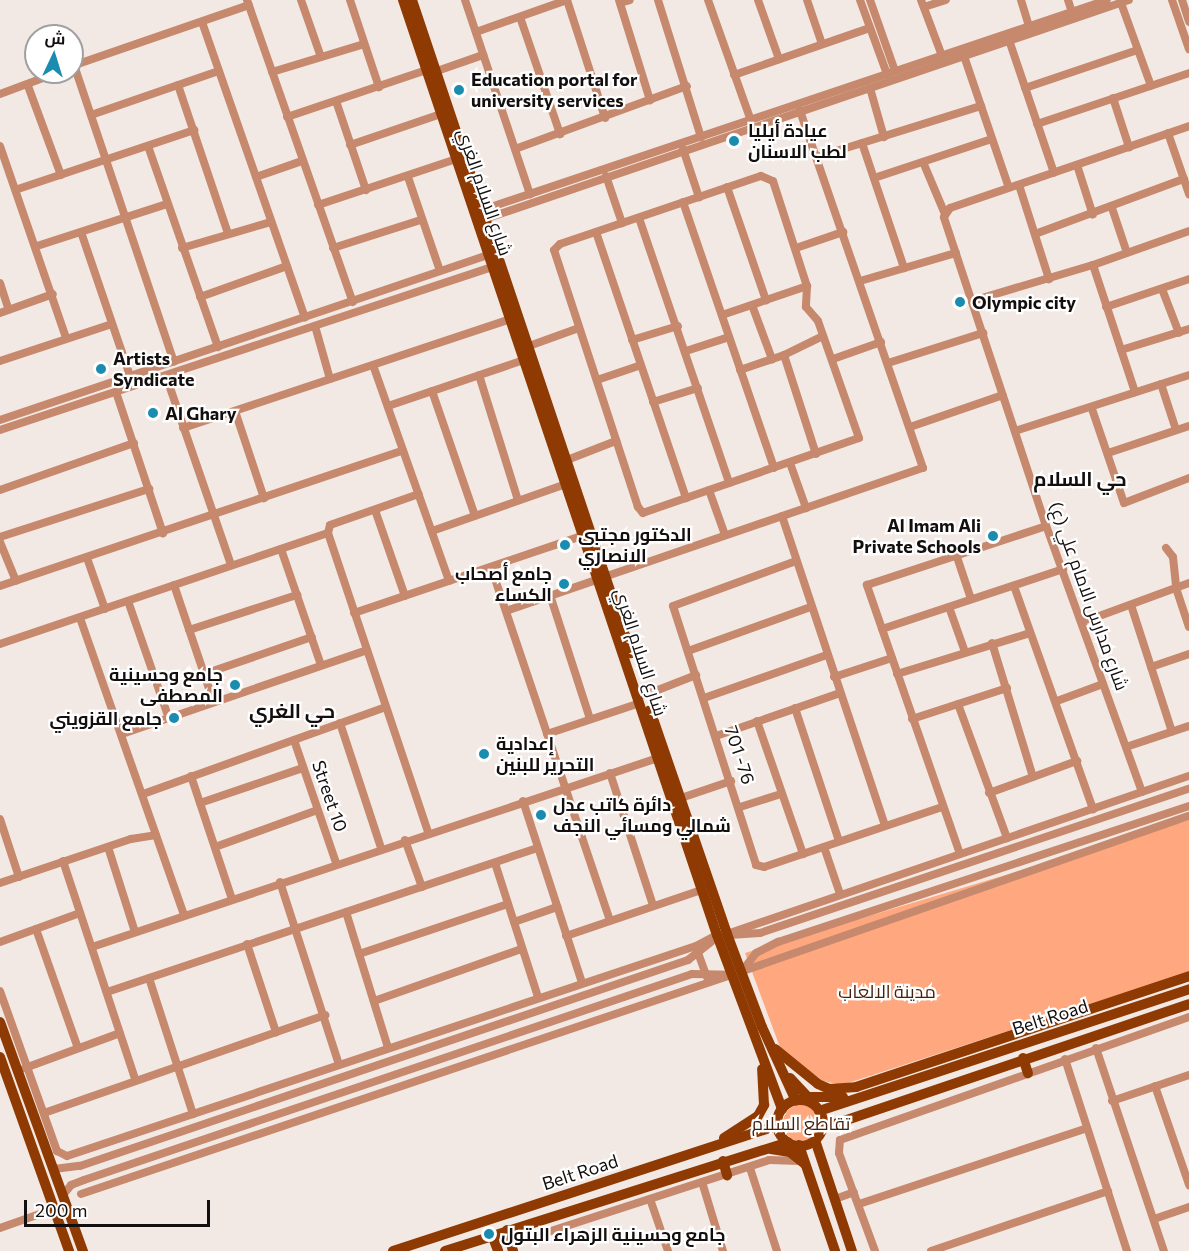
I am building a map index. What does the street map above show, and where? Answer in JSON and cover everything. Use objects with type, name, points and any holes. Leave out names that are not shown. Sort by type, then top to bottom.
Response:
[{"type":"main road","name":"شارع السلام الغري","points":[[403,0],[432,70]]},
{"type":"main road","name":"شارع السلام الغري","points":[[412,0],[437,87],[529,346],[566,484],[584,535],[603,578]]},
{"type":"main road","name":"شارع السلام الغري","points":[[437,87],[441,114],[492,267],[524,360],[567,460],[629,659],[681,798],[682,816],[701,890],[722,935]]},
{"type":"main road","name":"شارع السلام الغري","points":[[643,699],[658,758],[682,816],[722,935],[796,1101]]},
{"type":"main road","name":"شارع السلام الغري","points":[[737,973],[759,1048],[782,1109]]},
{"type":"main road","points":[[763,1028],[778,1054],[806,1077],[829,1089],[856,1087],[1189,976]]},
{"type":"main road","name":"Belt Road","points":[[819,1110],[1189,989]]},
{"type":"main road","points":[[1147,1003],[1144,1011],[1151,1016]]},
{"type":"main road","name":"Belt Road","points":[[823,1128],[1023,1058],[1189,1004]]},
{"type":"main road","points":[[1122,1011],[1129,1016],[1127,1024]]},
{"type":"main road","points":[[0,1022],[22,1068],[83,1251]]},
{"type":"main road","points":[[986,1044],[1001,1051]]},
{"type":"main road","points":[[710,1147],[758,1116],[764,1105],[759,1048]]},
{"type":"main road","points":[[1023,1058],[1028,1073]]},
{"type":"main road","points":[[1,1063],[69,1251]]},
{"type":"main road","points":[[780,1066],[801,1091],[818,1100],[885,1090]]},
{"type":"main road","points":[[794,1144],[815,1140],[823,1128],[819,1110],[809,1102],[796,1101],[782,1109],[778,1125],[794,1144],[805,1164],[835,1251]]},
{"type":"main road","points":[[822,1161],[826,1139],[838,1122]]},
{"type":"main road","name":"Belt Road","points":[[393,1251],[778,1125]]},
{"type":"main road","points":[[815,1140],[852,1251]]},
{"type":"main road","name":"Belt Road","points":[[445,1251],[723,1161],[759,1150],[794,1144]]},
{"type":"main road","points":[[759,1150],[784,1150],[805,1164]]},
{"type":"main road","points":[[723,1161],[727,1175]]},
{"type":"main road","points":[[579,1206],[605,1194],[605,1186],[595,1185]]},
{"type":"main road","points":[[507,1230],[512,1247]]},
{"type":"main road","points":[[492,1235],[498,1251]]},
{"type":"street","points":[[301,0],[321,57]]},
{"type":"street","points":[[350,0],[379,87]]},
{"type":"street","points":[[465,0],[531,195]]},
{"type":"street","points":[[476,32],[567,0],[605,118]]},
{"type":"street","points":[[630,0],[619,2],[650,100]]},
{"type":"street","points":[[658,0],[687,86],[700,137]]},
{"type":"street","points":[[708,0],[751,121]]},
{"type":"street","points":[[758,0],[778,59]]},
{"type":"street","points":[[807,0],[822,44]]},
{"type":"street","points":[[860,0],[891,73]]},
{"type":"street","points":[[870,0],[891,73]]},
{"type":"street","points":[[942,56],[922,4],[946,0]]},
{"type":"street","points":[[1022,0],[1029,26]]},
{"type":"street","points":[[1068,0],[1072,12]]},
{"type":"street","points":[[484,214],[683,150],[891,73],[1107,0]]},
{"type":"street","points":[[1172,0],[1189,49]]},
{"type":"street","points":[[1182,0],[1189,22]]},
{"type":"street","points":[[484,214],[531,195],[700,137],[751,121],[800,111],[1125,1],[1137,50],[1151,86]]},
{"type":"street","points":[[84,62],[202,22],[248,3],[353,302]]},
{"type":"street","points":[[520,17],[560,134]]},
{"type":"street","points":[[202,22],[305,318]]},
{"type":"street","points":[[734,75],[870,28]]},
{"type":"street","points":[[1009,40],[1054,173]]},
{"type":"street","points":[[272,72],[364,44]]},
{"type":"street","points":[[1025,88],[1137,50]]},
{"type":"street","points":[[287,117],[483,55]]},
{"type":"street","points":[[964,56],[1009,188]]},
{"type":"street","points":[[90,115],[219,71]]},
{"type":"street","points":[[1037,124],[1189,73]]},
{"type":"street","points":[[0,94],[32,84]]},
{"type":"street","points":[[79,84],[174,362]]},
{"type":"street","points":[[178,85],[228,234]]},
{"type":"street","points":[[28,86],[61,175]]},
{"type":"street","points":[[515,149],[605,118],[687,86]]},
{"type":"street","points":[[870,88],[884,137]]},
{"type":"street","points":[[1113,98],[1130,147]]},
{"type":"street","points":[[336,101],[366,190]]},
{"type":"street","points":[[817,157],[981,106]]},
{"type":"street","points":[[506,611],[923,468],[800,111]]},
{"type":"street","points":[[350,145],[441,114]]},
{"type":"street","points":[[945,214],[950,208],[1189,126]]},
{"type":"street","points":[[18,189],[194,130]]},
{"type":"street","points":[[1168,133],[1189,194]]},
{"type":"street","points":[[874,178],[992,139]]},
{"type":"street","points":[[862,143],[904,268]]},
{"type":"street","points":[[0,146],[18,189],[66,338]]},
{"type":"street","points":[[148,146],[218,347]]},
{"type":"street","points":[[683,150],[699,197]]},
{"type":"street","points":[[318,205],[408,177],[456,159]]},
{"type":"street","points":[[256,177],[302,161]]},
{"type":"street","name":"شارع مدارس الامام علي (ع)","points":[[923,162],[945,214],[1046,526],[1083,622],[1142,792]]},
{"type":"street","points":[[1077,165],[1094,215]]},
{"type":"street","points":[[606,176],[622,224]]},
{"type":"street","points":[[768,176],[796,248],[807,286],[806,307],[818,321],[859,438],[640,512],[555,250],[560,244],[699,197],[768,176]]},
{"type":"street","points":[[408,177],[440,271]]},
{"type":"street","points":[[1035,234],[1094,215],[1184,179]]},
{"type":"street","points":[[1019,185],[1049,279]]},
{"type":"street","points":[[727,187],[766,300]]},
{"type":"street","points":[[683,202],[774,468]]},
{"type":"street","points":[[37,246],[167,204]]},
{"type":"street","points":[[1112,208],[1127,253]]},
{"type":"street","points":[[639,218],[678,326],[729,483]]},
{"type":"street","points":[[333,248],[421,220]]},
{"type":"street","points":[[182,248],[271,222]]},
{"type":"street","points":[[972,301],[1093,265],[1189,231]]},
{"type":"street","points":[[81,232],[130,376]]},
{"type":"street","points":[[596,232],[686,498]]},
{"type":"street","points":[[796,248],[843,232]]},
{"type":"street","points":[[860,281],[956,253]]},
{"type":"street","points":[[0,420],[488,255]]},
{"type":"street","points":[[1093,265],[1136,392]]},
{"type":"street","points":[[200,297],[286,266]]},
{"type":"street","points":[[0,430],[492,267]]},
{"type":"street","points":[[1106,307],[1189,279]]},
{"type":"street","points":[[0,283],[4,311],[53,294]]},
{"type":"street","points":[[722,315],[807,286]]},
{"type":"street","points":[[1162,289],[1179,333]]},
{"type":"street","points":[[752,305],[772,359]]},
{"type":"street","points":[[183,428],[510,319]]},
{"type":"street","points":[[0,361],[112,324]]},
{"type":"street","points":[[315,326],[330,379]]},
{"type":"street","points":[[632,340],[678,326]]},
{"type":"street","points":[[529,346],[579,328]]},
{"type":"street","points":[[1121,350],[1189,329]]},
{"type":"street","points":[[888,363],[983,333]]},
{"type":"street","points":[[254,334],[257,344]]},
{"type":"street","points":[[740,370],[784,355],[823,336]]},
{"type":"street","points":[[686,351],[729,337]]},
{"type":"street","points":[[833,359],[881,342]]},
{"type":"street","points":[[784,355],[816,454]]},
{"type":"street","points":[[388,406],[524,360]]},
{"type":"street","points":[[373,365],[449,581]]},
{"type":"street","points":[[597,380],[641,365]]},
{"type":"street","points":[[479,375],[518,500]]},
{"type":"street","points":[[1015,431],[1092,409],[1189,375]]},
{"type":"street","points":[[166,376],[231,566]]},
{"type":"street","points":[[1161,384],[1176,430]]},
{"type":"street","points":[[653,402],[698,388]]},
{"type":"street","points":[[432,391],[475,516]]},
{"type":"street","points":[[116,392],[163,533]]},
{"type":"street","points":[[910,427],[1003,395]]},
{"type":"street","points":[[42,406],[45,415]]},
{"type":"street","points":[[1092,409],[1124,504],[1189,478]]},
{"type":"street","points":[[235,411],[264,498]]},
{"type":"street","points":[[1108,453],[1189,426]]},
{"type":"street","points":[[567,460],[616,441]]},
{"type":"street","points":[[0,490],[134,443]]},
{"type":"street","points":[[0,586],[163,533],[403,450]]},
{"type":"street","points":[[790,463],[806,508]]},
{"type":"street","points":[[432,531],[566,484]]},
{"type":"street","points":[[0,537],[149,489]]},
{"type":"street","points":[[709,490],[725,535]]},
{"type":"street","points":[[419,494],[330,525],[328,533],[428,832]]},
{"type":"street","points":[[375,510],[405,596]]},
{"type":"street","points":[[782,516],[885,825]]},
{"type":"street","points":[[960,854],[867,585],[1046,526]]},
{"type":"street","points":[[0,644],[328,533]]},
{"type":"street","points":[[354,613],[584,535]]},
{"type":"street","points":[[0,542],[16,581]]},
{"type":"street","points":[[1166,548],[1173,557],[1176,588],[1189,627]]},
{"type":"street","points":[[281,549],[321,665]]},
{"type":"street","points":[[956,554],[971,600]]},
{"type":"street","points":[[87,558],[105,609]]},
{"type":"street","name":"701 -76","points":[[796,561],[673,606],[740,807],[756,865],[761,868],[803,854]]},
{"type":"street","points":[[491,567],[610,920]]},
{"type":"street","points":[[882,629],[1063,569]]},
{"type":"street","points":[[1083,622],[1189,583]]},
{"type":"street","points":[[174,585],[213,700]]},
{"type":"street","points":[[1014,586],[1057,701],[1093,809]]},
{"type":"street","points":[[189,630],[297,595]]},
{"type":"street","points":[[550,595],[590,720]]},
{"type":"street","points":[[128,601],[168,716]]},
{"type":"street","points":[[1131,605],[1172,732]]},
{"type":"street","points":[[688,651],[811,607]]},
{"type":"street","points":[[949,607],[964,652]]},
{"type":"street","points":[[80,618],[184,915]]},
{"type":"street","points":[[897,674],[1030,633]]},
{"type":"street","points":[[204,674],[312,637]]},
{"type":"street","points":[[992,644],[1033,777]]},
{"type":"street","points":[[122,734],[213,700],[367,650]]},
{"type":"street","points":[[1151,667],[1189,654]]},
{"type":"street","points":[[704,698],[827,655]]},
{"type":"street","points":[[834,677],[892,658]]},
{"type":"street","points":[[547,734],[590,720],[696,675]]},
{"type":"street","points":[[1057,701],[1103,684]]},
{"type":"street","points":[[912,719],[1007,688]]},
{"type":"street","points":[[716,735],[840,693]]},
{"type":"street","points":[[958,704],[1007,838]]},
{"type":"street","points":[[143,794],[386,707]]},
{"type":"street","points":[[795,708],[839,841]]},
{"type":"street","points":[[757,721],[803,854],[942,807]]},
{"type":"street","points":[[340,723],[381,848]]},
{"type":"street","points":[[1126,747],[1189,726]]},
{"type":"street","name":"Street 10","points":[[294,740],[336,863]]},
{"type":"street","points":[[92,947],[428,832],[658,758]]},
{"type":"street","points":[[989,793],[1077,761]]},
{"type":"street","points":[[200,803],[303,768]]},
{"type":"street","points":[[610,773],[653,905]]},
{"type":"street","points":[[191,776],[232,899]]},
{"type":"street","points":[[54,1169],[80,1166],[520,1017],[698,950],[722,935],[1189,776]]},
{"type":"street","points":[[681,798],[731,781]]},
{"type":"street","points":[[722,935],[760,933],[1189,789]]},
{"type":"street","points":[[740,807],[781,794]]},
{"type":"street","points":[[523,801],[582,983]]},
{"type":"street","points":[[63,1195],[71,1185],[84,1180],[525,1031],[705,972],[737,973],[756,953],[799,935],[1189,806]]},
{"type":"street","points":[[215,847],[318,810]]},
{"type":"street","points":[[81,1194],[283,1124],[737,973],[1189,816]]},
{"type":"street","points":[[0,819],[2,831],[19,877]]},
{"type":"street","points":[[0,883],[108,847],[156,835]]},
{"type":"street","points":[[405,840],[422,887]]},
{"type":"street","points":[[108,847],[135,932]]},
{"type":"street","points":[[824,847],[840,894]]},
{"type":"street","points":[[981,847],[984,857]]},
{"type":"street","points":[[106,992],[538,848]]},
{"type":"street","points":[[63,861],[135,1080]]},
{"type":"street","points":[[495,863],[538,997]]},
{"type":"street","points":[[989,871],[994,883]]},
{"type":"street","points":[[280,882],[325,1015],[339,1065]]},
{"type":"street","points":[[566,936],[701,890]]},
{"type":"street","points":[[359,954],[508,904]]},
{"type":"street","points":[[514,922],[556,907]]},
{"type":"street","points":[[346,912],[388,1048]]},
{"type":"street","points":[[0,942],[80,913]]},
{"type":"street","points":[[794,921],[792,930],[799,935]]},
{"type":"street","points":[[36,929],[78,1048]]},
{"type":"street","points":[[247,944],[276,1032]]},
{"type":"street","points":[[374,1001],[522,949]]},
{"type":"street","points":[[698,950],[709,981]]},
{"type":"street","points":[[0,991],[22,1068],[44,1113],[57,1151],[67,1156],[538,997],[698,950]]},
{"type":"street","points":[[149,978],[193,1114]]},
{"type":"street","points":[[516,1005],[520,1017]]},
{"type":"street","points":[[44,1113],[325,1015]]},
{"type":"street","points":[[875,1251],[838,1148],[840,1140],[1189,1017]]},
{"type":"street","points":[[525,1031],[528,1042]]},
{"type":"street","points":[[22,1068],[120,1033]]},
{"type":"street","points":[[1096,1048],[1164,1251]]},
{"type":"street","points":[[421,1051],[417,1060],[424,1065]]},
{"type":"street","points":[[397,1059],[404,1064],[401,1073]]},
{"type":"street","points":[[1065,1059],[1128,1251]]},
{"type":"street","points":[[1112,1101],[1189,1075]]},
{"type":"street","points":[[1155,1086],[1189,1185]]},
{"type":"street","points":[[252,1094],[256,1107]]},
{"type":"street","points":[[279,1114],[283,1124]]},
{"type":"street","points":[[859,1204],[1087,1128]]},
{"type":"street","points":[[145,1130],[150,1143]]},
{"type":"street","points":[[154,1156],[158,1167]]},
{"type":"street","points":[[512,1247],[750,1167],[783,1158],[805,1164]]},
{"type":"street","points":[[80,1166],[84,1180]]},
{"type":"street","points":[[750,1167],[777,1251]]},
{"type":"street","points":[[702,1182],[723,1251]]},
{"type":"street","points":[[931,1251],[1108,1191]]},
{"type":"street","points":[[835,1199],[854,1192]]},
{"type":"street","points":[[650,1199],[666,1250]]},
{"type":"street","points":[[1154,1219],[1189,1207]]},
{"type":"street","points":[[1,1226],[54,1209]]},
{"type":"green space","name":"مدينة الالعاب","points":[[1189,820],[1189,972],[842,1085],[823,1081],[781,1050],[745,953]]},
{"type":"green space","name":"تقاطع السلام","points":[[801,1105],[814,1110],[819,1123],[814,1136],[801,1141],[788,1136],[783,1123],[788,1110]]},
{"type":"place","name":"Education portal for university services","points":[[459,90]]},
{"type":"place","name":"عيادة أيليا لطب الاسنان","points":[[734,141]]},
{"type":"place","name":"Olympic city","points":[[960,302]]},
{"type":"place","name":"Artists Syndicate","points":[[101,369]]},
{"type":"place","name":"Al Ghary","points":[[153,413]]},
{"type":"place","name":"Al Imam Ali Private Schools","points":[[993,536]]},
{"type":"place","name":"الدكتور مجتبى الانصاري","points":[[565,545]]},
{"type":"place","name":"جامع أصحاب الكساء","points":[[564,584]]},
{"type":"place","name":"جامع وحسينية المصطفى","points":[[235,685]]},
{"type":"place","name":"جامع القزويني","points":[[174,718]]},
{"type":"place","name":"إعدادية التحرير للبنين","points":[[484,754]]},
{"type":"place","name":"دائرة كاتب عدل شمالي ومسائي النجف","points":[[541,815]]},
{"type":"place","name":"جامع وحسينية الزهراء البتول","points":[[489,1234]]},
{"type":"district","name":"حي السلام","points":[[1080,478]]},
{"type":"district","name":"حي الغري","points":[[292,710]]}]
